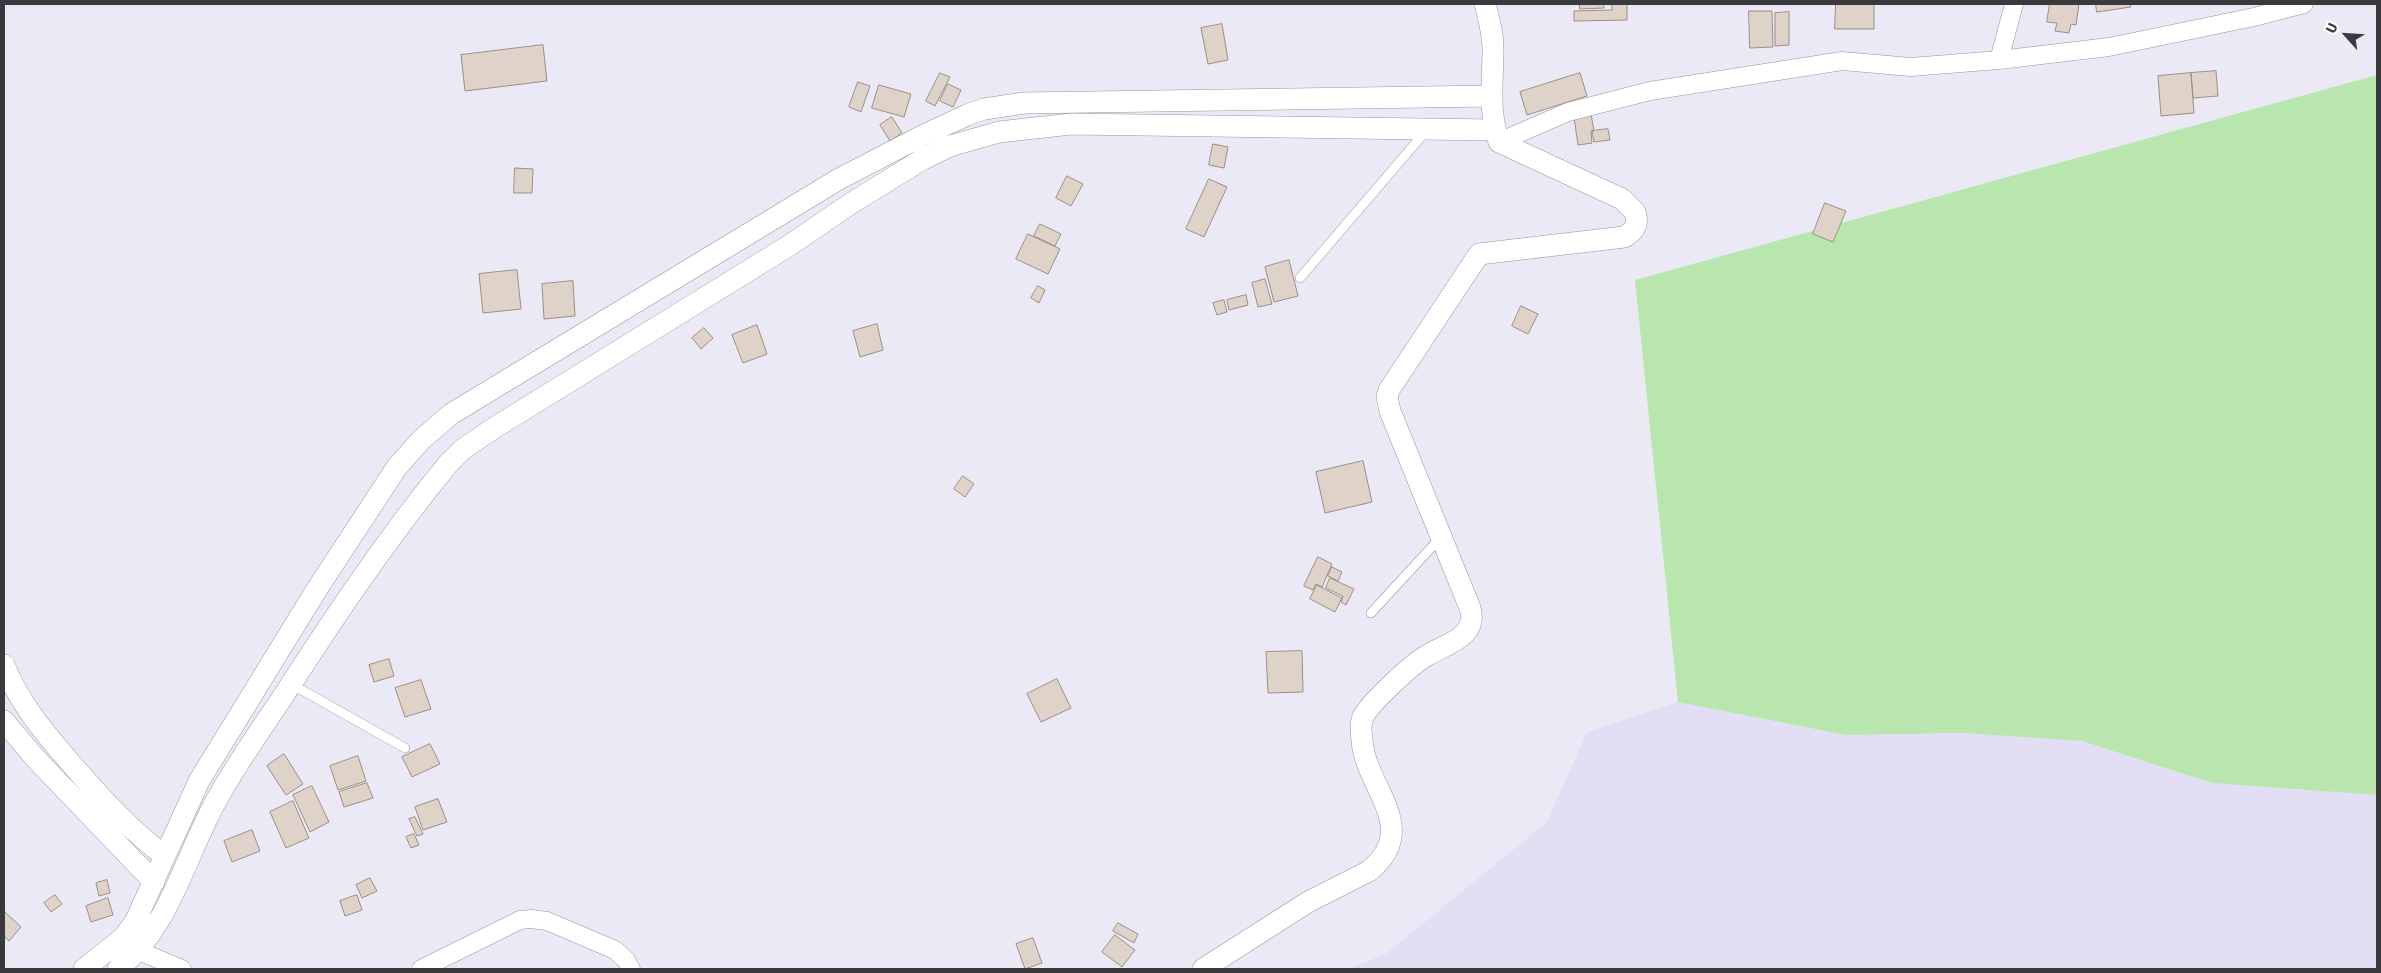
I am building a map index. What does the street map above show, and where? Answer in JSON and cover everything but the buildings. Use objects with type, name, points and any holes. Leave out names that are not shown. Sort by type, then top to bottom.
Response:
[{"type":"street","points":[[1485,4],[1492,32],[1491,96],[1497,136]]},
{"type":"street","points":[[1999,60],[2014,4]]},
{"type":"street","points":[[1497,136],[1608,100],[1659,89],[1842,61],[1912,67],[1999,60],[2109,47],[2254,17],[2304,4]]},
{"type":"street","points":[[84,969],[122,938],[142,908],[199,781],[317,589],[397,467],[420,440],[452,414],[839,179],[922,136],[984,109],[1024,103],[1491,96]]},
{"type":"street","points":[[118,969],[138,951],[170,899],[220,792],[341,606],[448,464],[463,449],[502,423],[790,245],[850,204],[950,146],[1018,128],[1070,124],[1429,127],[1497,136],[1622,199],[1635,212],[1636,225],[1632,232],[1624,237],[1479,254],[1394,381],[1387,397],[1388,404],[1470,608],[1471,624],[1464,635],[1422,658],[1375,702],[1362,720],[1362,743],[1366,765],[1387,804],[1391,817],[1392,831],[1385,853],[1369,871],[1308,902],[1203,969]]},
{"type":"street","points":[[317,589],[341,606]]},
{"type":"street","points":[[4,665],[13,687],[26,709],[52,742],[116,814],[165,856]]},
{"type":"street","points":[[4,721],[36,759],[154,882]]},
{"type":"street","points":[[421,969],[520,920],[531,919],[547,921],[615,950],[626,960],[632,969]]},
{"type":"street","points":[[138,951],[182,969]]},
{"type":"lane","points":[[1300,278],[1429,127]]},
{"type":"lane","points":[[1370,613],[1442,537]]},
{"type":"lane","points":[[291,684],[405,748]]},
{"type":"shaded area","points":[[1678,702],[1846,735],[1964,733],[2082,741],[2212,783],[2377,795],[2377,969],[1349,969],[1387,953],[1547,822],[1587,732]]},
{"type":"green space","points":[[2377,75],[2377,795],[2212,783],[2082,741],[1964,733],[1846,735],[1678,702],[1635,280]]}]
